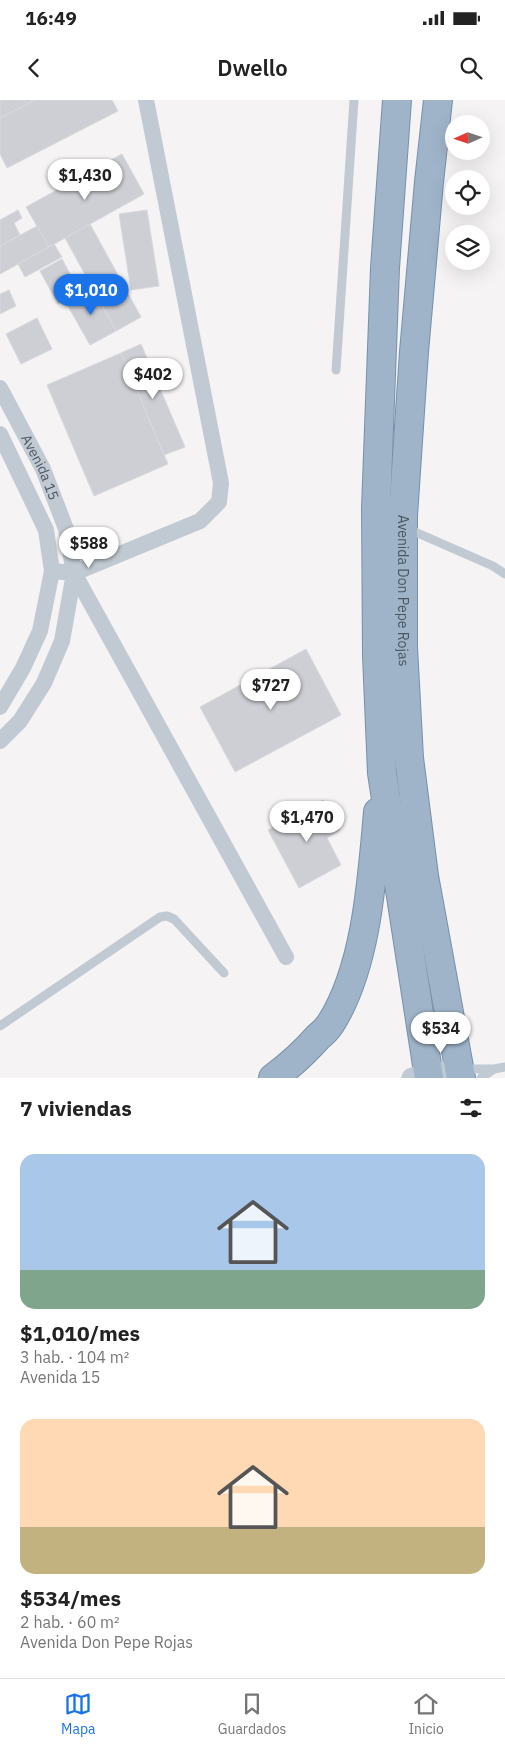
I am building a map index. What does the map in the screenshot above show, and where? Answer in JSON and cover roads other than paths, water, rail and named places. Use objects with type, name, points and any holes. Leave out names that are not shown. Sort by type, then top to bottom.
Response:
[{"type":"highway","name":"Avenida Don Pepe Rojas","points":[[397,100],[384,268],[376,508],[377,646],[382,773],[424,1077]]},
{"type":"highway","name":"Avenida Don Pepe Rojas","points":[[438,100],[414,352],[403,527],[403,647],[409,758],[424,876],[467,1075]]},
{"type":"highway","points":[[273,1078],[299,1059],[331,1024],[349,986],[362,939],[372,869],[382,773]]},
{"type":"street","points":[[52,571],[74,573],[200,521],[219,502],[221,483],[146,100]]},
{"type":"street","name":"Avenida 15","points":[[0,388],[42,469],[66,529],[74,573],[62,641],[44,683],[20,721],[0,741]]},
{"type":"street","name":"Avenida 15","points":[[0,434],[6,463],[46,530],[52,571],[40,632],[23,668],[0,707]]},
{"type":"street","points":[[74,573],[286,956]]},
{"type":"street","points":[[424,1077],[467,1075]]},
{"type":"lane","points":[[336,370],[354,100]]},
{"type":"lane","points":[[403,527],[493,566],[505,574]]},
{"type":"lane","points":[[0,1026],[160,917],[168,916],[174,919],[224,973]]},
{"type":"lane","points":[[467,1075],[505,1067]]},
{"type":"lane","points":[[467,1075],[494,1069]]}]
